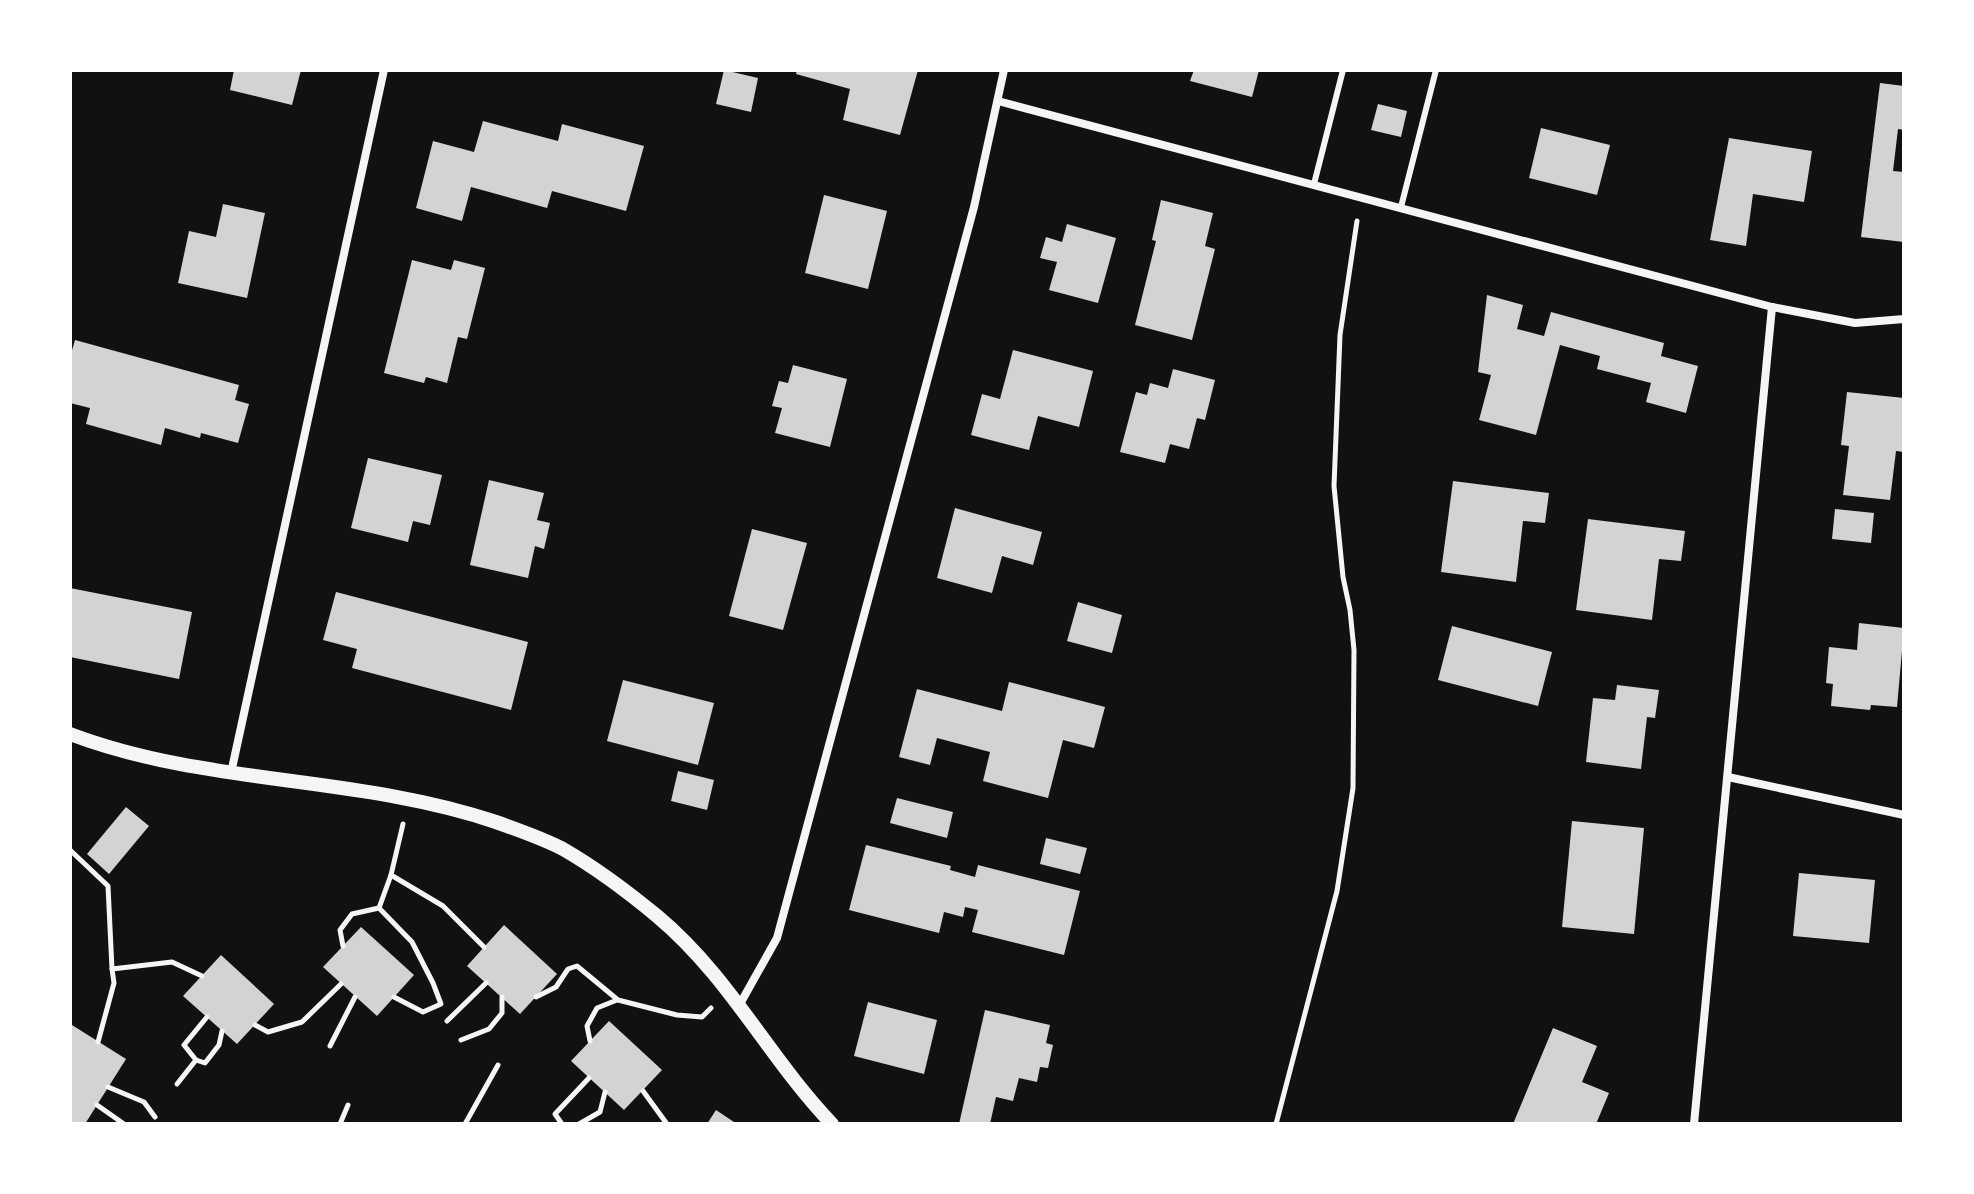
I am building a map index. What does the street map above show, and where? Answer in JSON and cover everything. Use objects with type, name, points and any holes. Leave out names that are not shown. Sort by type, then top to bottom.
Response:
[{"type":"street","points":[[231,773],[384,70]]},
{"type":"street","points":[[740,1004],[777,938],[974,207],[1004,70]]},
{"type":"street","points":[[998,101],[1772,307],[1855,323],[1904,319]]},
{"type":"street","points":[[1694,1124],[1772,307]]},
{"type":"street","points":[[70,734],[131,754],[231,773],[411,799],[466,812],[562,849],[613,882],[658,917],[711,967],[787,1071],[832,1124]]},
{"type":"street","points":[[1728,777],[1904,815]]},
{"type":"lane","points":[[1314,184],[1343,70]]},
{"type":"lane","points":[[1401,207],[1436,70]]},
{"type":"path","points":[[1276,1124],[1337,891],[1353,788],[1354,650],[1334,486],[1340,335],[1361,196]]},
{"type":"path","points":[[379,908],[391,875],[403,822]]},
{"type":"path","points":[[70,850],[108,886],[114,983],[98,1042]]},
{"type":"path","points":[[391,875],[443,906],[484,947]]},
{"type":"path","points":[[343,946],[340,930],[352,914],[379,908]]},
{"type":"path","points":[[379,908],[412,942],[441,1004],[423,1012],[394,997]]},
{"type":"path","points":[[112,969],[172,962],[202,976]]},
{"type":"path","points":[[536,997],[556,987],[568,969],[577,966],[618,1000],[677,1015],[702,1017],[729,990]]},
{"type":"path","points":[[447,1021],[486,983]]},
{"type":"path","points":[[255,1025],[268,1032],[302,1022],[341,984]]},
{"type":"path","points":[[330,1046],[355,997]]},
{"type":"path","points":[[461,1040],[489,1029],[502,1013],[502,997]]},
{"type":"path","points":[[590,1041],[587,1026],[597,1008],[618,1000]]},
{"type":"path","points":[[207,1017],[184,1045],[196,1060],[205,1063],[219,1045],[222,1031]]},
{"type":"path","points":[[177,1084],[196,1060]]},
{"type":"path","points":[[465,1124],[498,1065]]},
{"type":"path","points":[[562,1124],[555,1114],[589,1078]]},
{"type":"path","points":[[108,1087],[144,1102],[155,1117]]},
{"type":"path","points":[[643,1091],[667,1124]]},
{"type":"path","points":[[579,1124],[600,1112],[605,1092]]},
{"type":"path","points":[[97,1105],[124,1124]]},
{"type":"path","points":[[340,1124],[348,1105]]},
{"type":"building","points":[[234,70],[301,70],[292,105],[230,90]]},
{"type":"building","points":[[724,70],[758,78],[751,112],[716,104]]},
{"type":"building","points":[[797,70],[918,70],[900,135],[843,120],[850,89],[796,74]]},
{"type":"building","points":[[1194,70],[1259,70],[1252,97],[1190,81]]},
{"type":"building","points":[[1880,83],[1904,86],[1904,130],[1898,129],[1893,171],[1904,172],[1904,242],[1861,237]]},
{"type":"building","points":[[1378,104],[1407,111],[1401,137],[1371,130]]},
{"type":"building","points":[[483,121],[558,141],[562,124],[644,146],[626,211],[552,191],[547,208],[471,187],[462,221],[416,208],[433,141],[474,152]]},
{"type":"building","points":[[1541,128],[1610,145],[1597,195],[1529,178]]},
{"type":"building","points":[[1729,138],[1812,151],[1804,202],[1753,194],[1746,246],[1710,240]]},
{"type":"building","points":[[824,195],[887,211],[868,289],[805,273]]},
{"type":"building","points":[[1161,200],[1213,213],[1205,246],[1215,249],[1192,340],[1135,325],[1156,241],[1152,240]]},
{"type":"building","points":[[223,204],[265,213],[247,298],[178,283],[189,231],[216,237]]},
{"type":"building","points":[[1067,224],[1116,238],[1098,303],[1049,290],[1057,262],[1040,258],[1046,237],[1062,242]]},
{"type":"building","points":[[412,260],[451,270],[454,260],[485,268],[467,339],[458,337],[447,383],[426,377],[424,383],[384,373]]},
{"type":"building","points":[[1487,295],[1523,305],[1517,329],[1544,336],[1551,312],[1664,343],[1661,356],[1698,366],[1686,413],[1646,402],[1651,383],[1597,369],[1600,356],[1560,345],[1536,435],[1479,420],[1491,375],[1478,372]]},
{"type":"building","points":[[75,340],[239,385],[235,400],[249,404],[238,443],[201,433],[200,438],[165,428],[161,445],[86,424],[90,408],[70,403],[70,357]]},
{"type":"building","points":[[1013,350],[1093,371],[1079,427],[1038,416],[1029,450],[971,435],[982,394],[1000,399]]},
{"type":"building","points":[[793,365],[847,379],[830,447],[775,433],[782,408],[772,406],[779,381],[788,383]]},
{"type":"building","points":[[1173,369],[1215,380],[1205,420],[1197,418],[1189,449],[1170,444],[1165,463],[1120,452],[1136,392],[1147,395],[1150,383],[1168,388]]},
{"type":"building","points":[[1847,392],[1904,398],[1904,452],[1896,451],[1890,500],[1843,495],[1849,446],[1841,445]]},
{"type":"building","points":[[368,458],[442,475],[430,525],[413,521],[408,542],[351,528]]},
{"type":"building","points":[[489,480],[544,493],[537,520],[550,523],[544,549],[535,546],[528,578],[470,565]]},
{"type":"building","points":[[1453,481],[1549,493],[1545,523],[1523,521],[1516,582],[1441,572]]},
{"type":"building","points":[[955,508],[1042,532],[1033,565],[1002,556],[992,593],[937,578]]},
{"type":"building","points":[[1835,509],[1874,513],[1871,543],[1832,539]]},
{"type":"building","points":[[1588,519],[1685,531],[1681,561],[1659,559],[1652,620],[1576,610]]},
{"type":"building","points":[[752,529],[807,543],[783,630],[729,616]]},
{"type":"building","points":[[70,588],[192,612],[179,679],[70,657]]},
{"type":"building","points":[[336,592],[528,642],[511,710],[352,668],[357,649],[323,640]]},
{"type":"building","points":[[1078,602],[1122,615],[1112,653],[1067,641]]},
{"type":"building","points":[[1859,623],[1904,628],[1897,707],[1871,705],[1870,710],[1831,706],[1833,684],[1826,683],[1829,647],[1857,650]]},
{"type":"building","points":[[1452,626],[1552,652],[1538,706],[1438,680]]},
{"type":"building","points":[[623,680],[714,703],[698,765],[607,741]]},
{"type":"building","points":[[1009,682],[1105,707],[1094,748],[1063,740],[1048,798],[983,781],[990,752],[937,738],[930,765],[899,757],[917,689],[1002,711]]},
{"type":"building","points":[[1617,685],[1659,690],[1655,718],[1647,717],[1641,769],[1586,762],[1593,698],[1615,700]]},
{"type":"building","points":[[678,771],[714,780],[707,810],[671,801]]},
{"type":"building","points":[[897,798],[953,812],[947,838],[890,823]]},
{"type":"building","points":[[126,807],[149,826],[109,874],[87,854]]},
{"type":"building","points":[[1572,821],[1644,828],[1634,934],[1562,927]]},
{"type":"building","points":[[1046,838],[1087,848],[1080,874],[1040,864]]},
{"type":"building","points":[[866,845],[951,866],[950,870],[975,877],[978,865],[1080,891],[1064,955],[972,932],[978,910],[965,907],[963,917],[944,912],[939,933],[849,910]]},
{"type":"building","points":[[1799,873],[1875,880],[1869,943],[1793,936]]},
{"type":"building","points":[[504,925],[557,974],[520,1014],[467,966]]},
{"type":"building","points":[[361,927],[414,975],[377,1016],[323,967]]},
{"type":"building","points":[[221,955],[274,1004],[237,1044],[183,996]]},
{"type":"building","points":[[868,1002],[937,1020],[924,1074],[854,1056]]},
{"type":"building","points":[[985,1010],[1050,1025],[1046,1043],[1053,1045],[1048,1068],[1040,1067],[1037,1082],[1019,1078],[1013,1101],[996,1097],[990,1124],[959,1124]]},
{"type":"building","points":[[609,1021],[662,1070],[624,1110],[571,1061]]},
{"type":"building","points":[[72,1025],[126,1059],[85,1124],[70,1121]]},
{"type":"building","points":[[1553,1028],[1597,1046],[1582,1082],[1609,1093],[1596,1124],[1513,1124]]},
{"type":"building","points":[[716,1110],[737,1124],[707,1124]]}]
